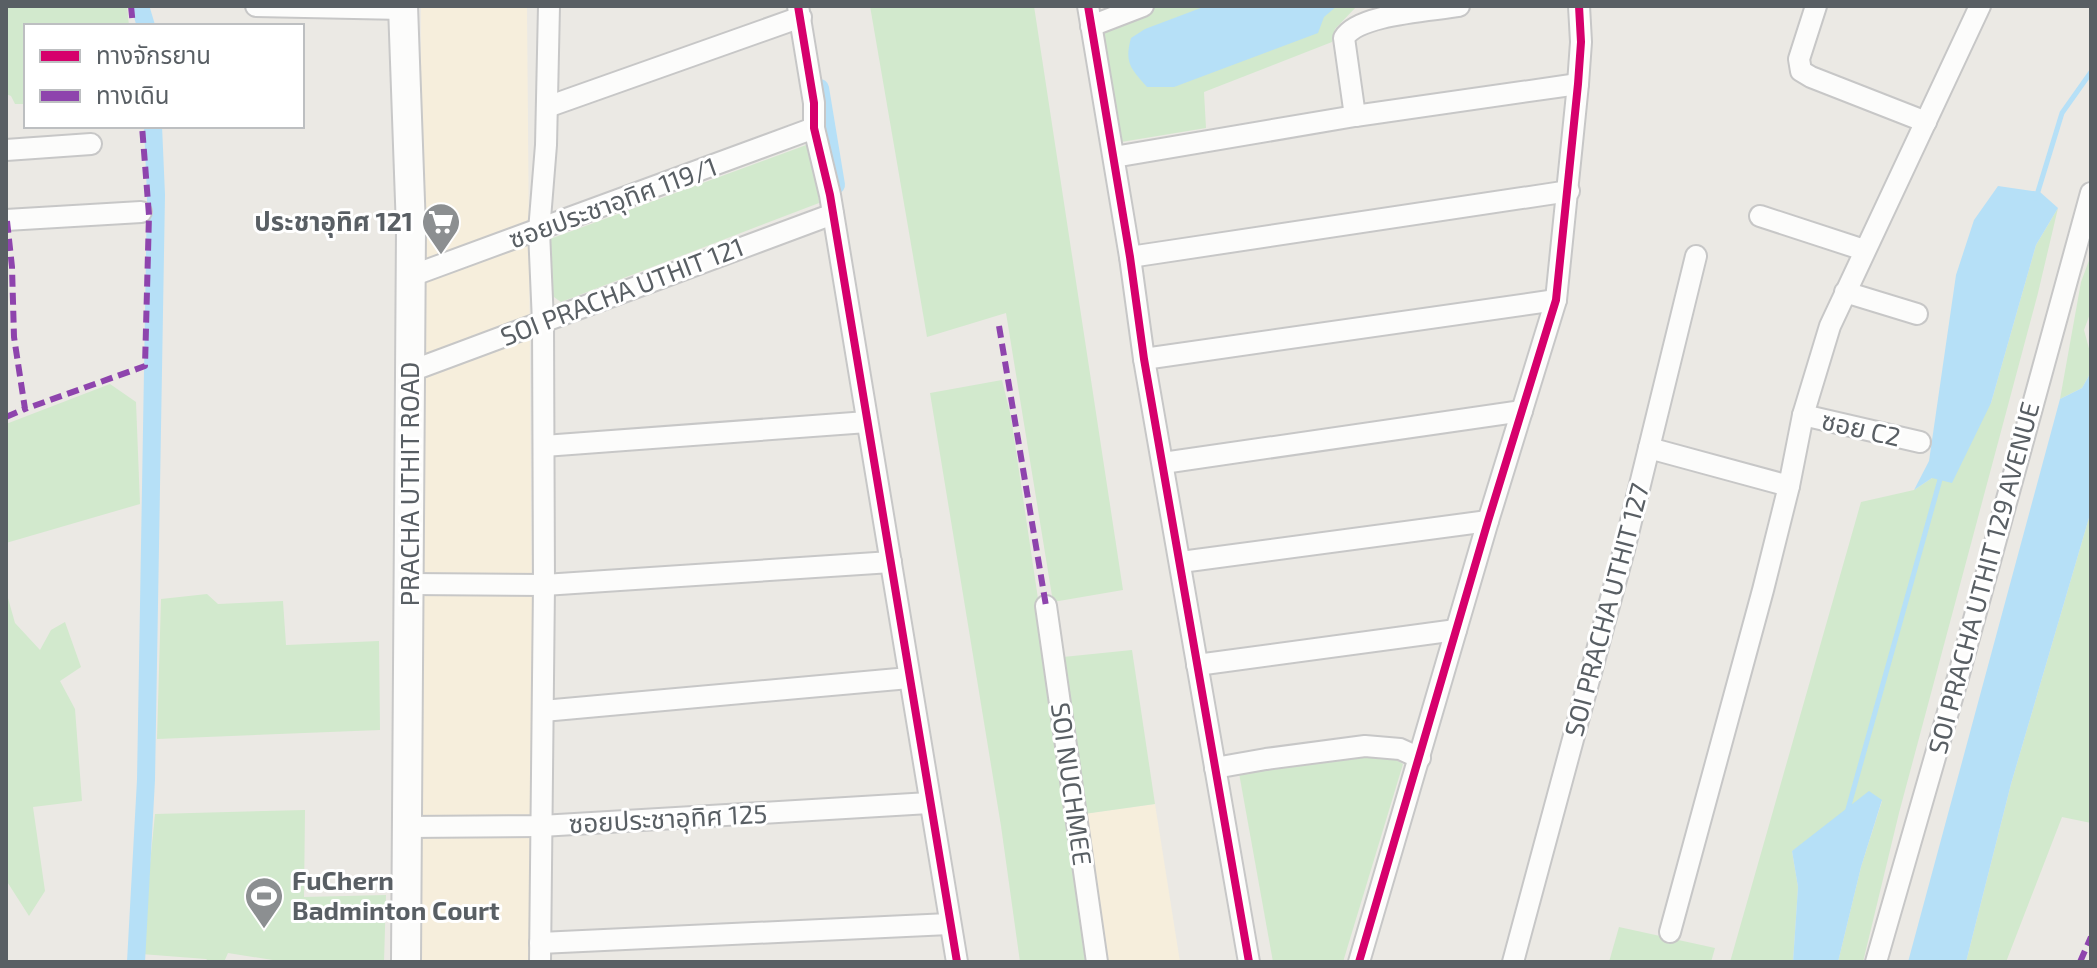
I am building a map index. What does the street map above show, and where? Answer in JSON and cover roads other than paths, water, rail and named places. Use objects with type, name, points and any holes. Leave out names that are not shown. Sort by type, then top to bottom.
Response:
[{"type":"main road","name":"PRACHA UTHIT ROAD","points":[[403,8],[411,276],[406,962]]},
{"type":"street","points":[[256,6],[403,8]]},
{"type":"street","points":[[549,6],[547,107],[539,231],[544,446],[540,953],[949,924]]},
{"type":"street","points":[[1143,6],[1090,16],[1144,359],[1249,962]]},
{"type":"street","points":[[1355,116],[1344,38],[1348,30],[1372,20],[1459,6]]},
{"type":"street","points":[[1359,962],[1556,300],[1578,84],[1581,42],[1579,6]]},
{"type":"street","points":[[1816,6],[1799,59],[1801,71],[1926,122]]},
{"type":"street","points":[[1670,932],[1763,590],[1821,350],[1864,250],[1980,6]]},
{"type":"street","points":[[547,107],[799,11],[814,103],[814,128],[833,214],[957,962]]},
{"type":"street","points":[[1114,157],[1355,116],[1578,84]]},
{"type":"street","name":"ซอยประชาอุทิศ 119/1","points":[[411,276],[814,128]]},
{"type":"street","points":[[6,150],[91,144]]},
{"type":"street","points":[[1130,257],[1569,191]]},
{"type":"street","name":"SOI PRACHA UTHIT 129 AVENUE","points":[[1876,962],[1959,674],[2089,198]]},
{"type":"street","points":[[6,220],[141,212]]},
{"type":"street","name":"SOI PRACHA UTHIT 121","points":[[411,371],[833,214]]},
{"type":"street","points":[[1760,216],[1864,250]]},
{"type":"street","name":"SOI PRACHA UTHIT 127","points":[[1513,962],[1624,550],[1696,256]]},
{"type":"street","points":[[1845,292],[1917,314]]},
{"type":"street","points":[[1144,359],[1556,300]]},
{"type":"street","points":[[1163,463],[1522,411]]},
{"type":"street","name":"ซอย C2","points":[[1803,415],[1920,442]]},
{"type":"street","points":[[544,446],[867,422]]},
{"type":"street","points":[[1649,448],[1789,486]]},
{"type":"street","points":[[1181,562],[1488,521]]},
{"type":"street","points":[[410,584],[544,585],[891,562]]},
{"type":"street","name":"SOI NUCHMEE","points":[[1046,606],[1097,962]]},
{"type":"street","points":[[1197,665],[1456,630]]},
{"type":"street","points":[[543,711],[909,678]]},
{"type":"street","points":[[1215,768],[1365,746],[1400,749],[1420,758]]},
{"type":"street","name":"ซอยประชาอุทิศ 125","points":[[407,827],[541,826],[929,803]]},
{"type":"water","points":[[1206,6],[1337,6],[1324,17],[1318,33],[1174,87],[1147,87],[1130,65],[1128,54],[1131,38],[1145,29]]},
{"type":"water","points":[[1998,186],[2040,192],[2058,208],[2036,245],[1991,403],[1952,483],[1932,478],[1914,490],[1929,461],[1956,275],[1974,220]]},
{"type":"water","points":[[2091,372],[2091,511],[2011,784],[1966,962],[1908,962],[2060,399],[2082,388]]},
{"type":"water","points":[[1869,791],[1882,800],[1861,867],[1838,962],[1793,962],[1798,887],[1792,851]]},
{"type":"waterway","points":[[140,6],[145,24]]},
{"type":"waterway","points":[[2036,198],[2062,113],[2091,72]]},
{"type":"waterway","points":[[820,88],[836,185]]},
{"type":"waterway","points":[[136,962],[146,780],[156,195],[153,128]]},
{"type":"waterway","points":[[1848,809],[1941,476]]},
{"type":"place","name":"ประชาอุทิศ 121","points":[[441,256]]},
{"type":"place","name":"FuChern Badminton Court","points":[[264,930]]}]
